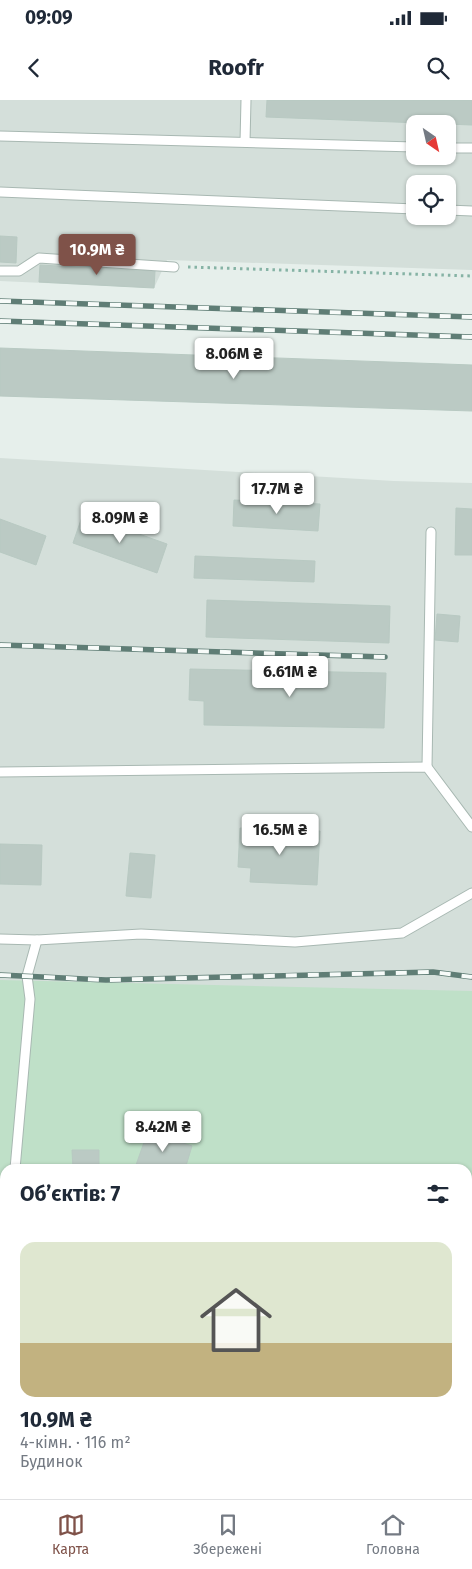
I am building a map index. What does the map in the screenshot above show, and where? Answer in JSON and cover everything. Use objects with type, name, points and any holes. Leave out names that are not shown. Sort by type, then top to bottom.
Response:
[{"type":"lane","points":[[245,142],[246,100]]},
{"type":"lane","points":[[0,136],[406,147]]},
{"type":"lane","points":[[456,148],[472,148]]},
{"type":"lane","points":[[0,192],[406,209]]},
{"type":"lane","points":[[456,210],[472,211]]},
{"type":"lane","points":[[0,271],[19,271],[39,258],[174,267]]},
{"type":"lane","points":[[431,532],[427,767],[472,827]]},
{"type":"lane","points":[[0,772],[427,767]]},
{"type":"lane","points":[[0,939],[37,940],[140,934],[295,942],[402,933],[472,894]]},
{"type":"lane","points":[[15,1164],[30,999],[27,976],[37,940]]},
{"type":"path","points":[[174,267],[472,276]]},
{"type":"shaded area","points":[[0,100],[472,100],[472,270],[167,260],[154,288],[0,281]]},
{"type":"shaded area","points":[[0,458],[394,481],[472,483],[472,1164],[0,1164]]},
{"type":"green space","points":[[0,980],[472,991],[472,1164],[0,1164]]},
{"type":"building","points":[[267,100],[472,100],[472,125],[456,124],[456,115],[406,115],[406,122],[266,117]]},
{"type":"building","points":[[0,236],[17,237],[16,263],[0,262]]},
{"type":"building","points":[[40,265],[155,271],[154,288],[39,282]]},
{"type":"building","points":[[0,348],[472,365],[472,411],[0,396]]},
{"type":"building","points":[[234,500],[320,504],[318,531],[233,526]]},
{"type":"building","points":[[456,508],[472,509],[472,555],[455,555]]},
{"type":"building","points":[[83,514],[167,544],[157,573],[73,543]]},
{"type":"building","points":[[0,519],[46,536],[36,565],[0,552]]},
{"type":"building","points":[[195,556],[315,561],[314,582],[194,578]]},
{"type":"building","points":[[207,600],[390,606],[389,643],[206,637]]},
{"type":"building","points":[[437,614],[460,616],[458,642],[435,640]]},
{"type":"building","points":[[190,669],[386,673],[384,728],[204,725],[204,701],[189,700]]},
{"type":"building","points":[[240,828],[320,831],[317,885],[250,882],[251,868],[238,867]]},
{"type":"building","points":[[0,844],[42,845],[41,885],[0,884]]},
{"type":"building","points":[[130,853],[155,855],[151,898],[126,896]]},
{"type":"building","points":[[148,1131],[192,1146],[187,1164],[136,1164]]},
{"type":"building","points":[[72,1150],[99,1150],[99,1164],[73,1164]]},
{"type":"railway","points":[[0,301],[472,317]]},
{"type":"railway","points":[[0,321],[472,337]]},
{"type":"railway","points":[[0,645],[385,657]]},
{"type":"railway","points":[[0,975],[106,980],[433,972],[472,977]]}]
